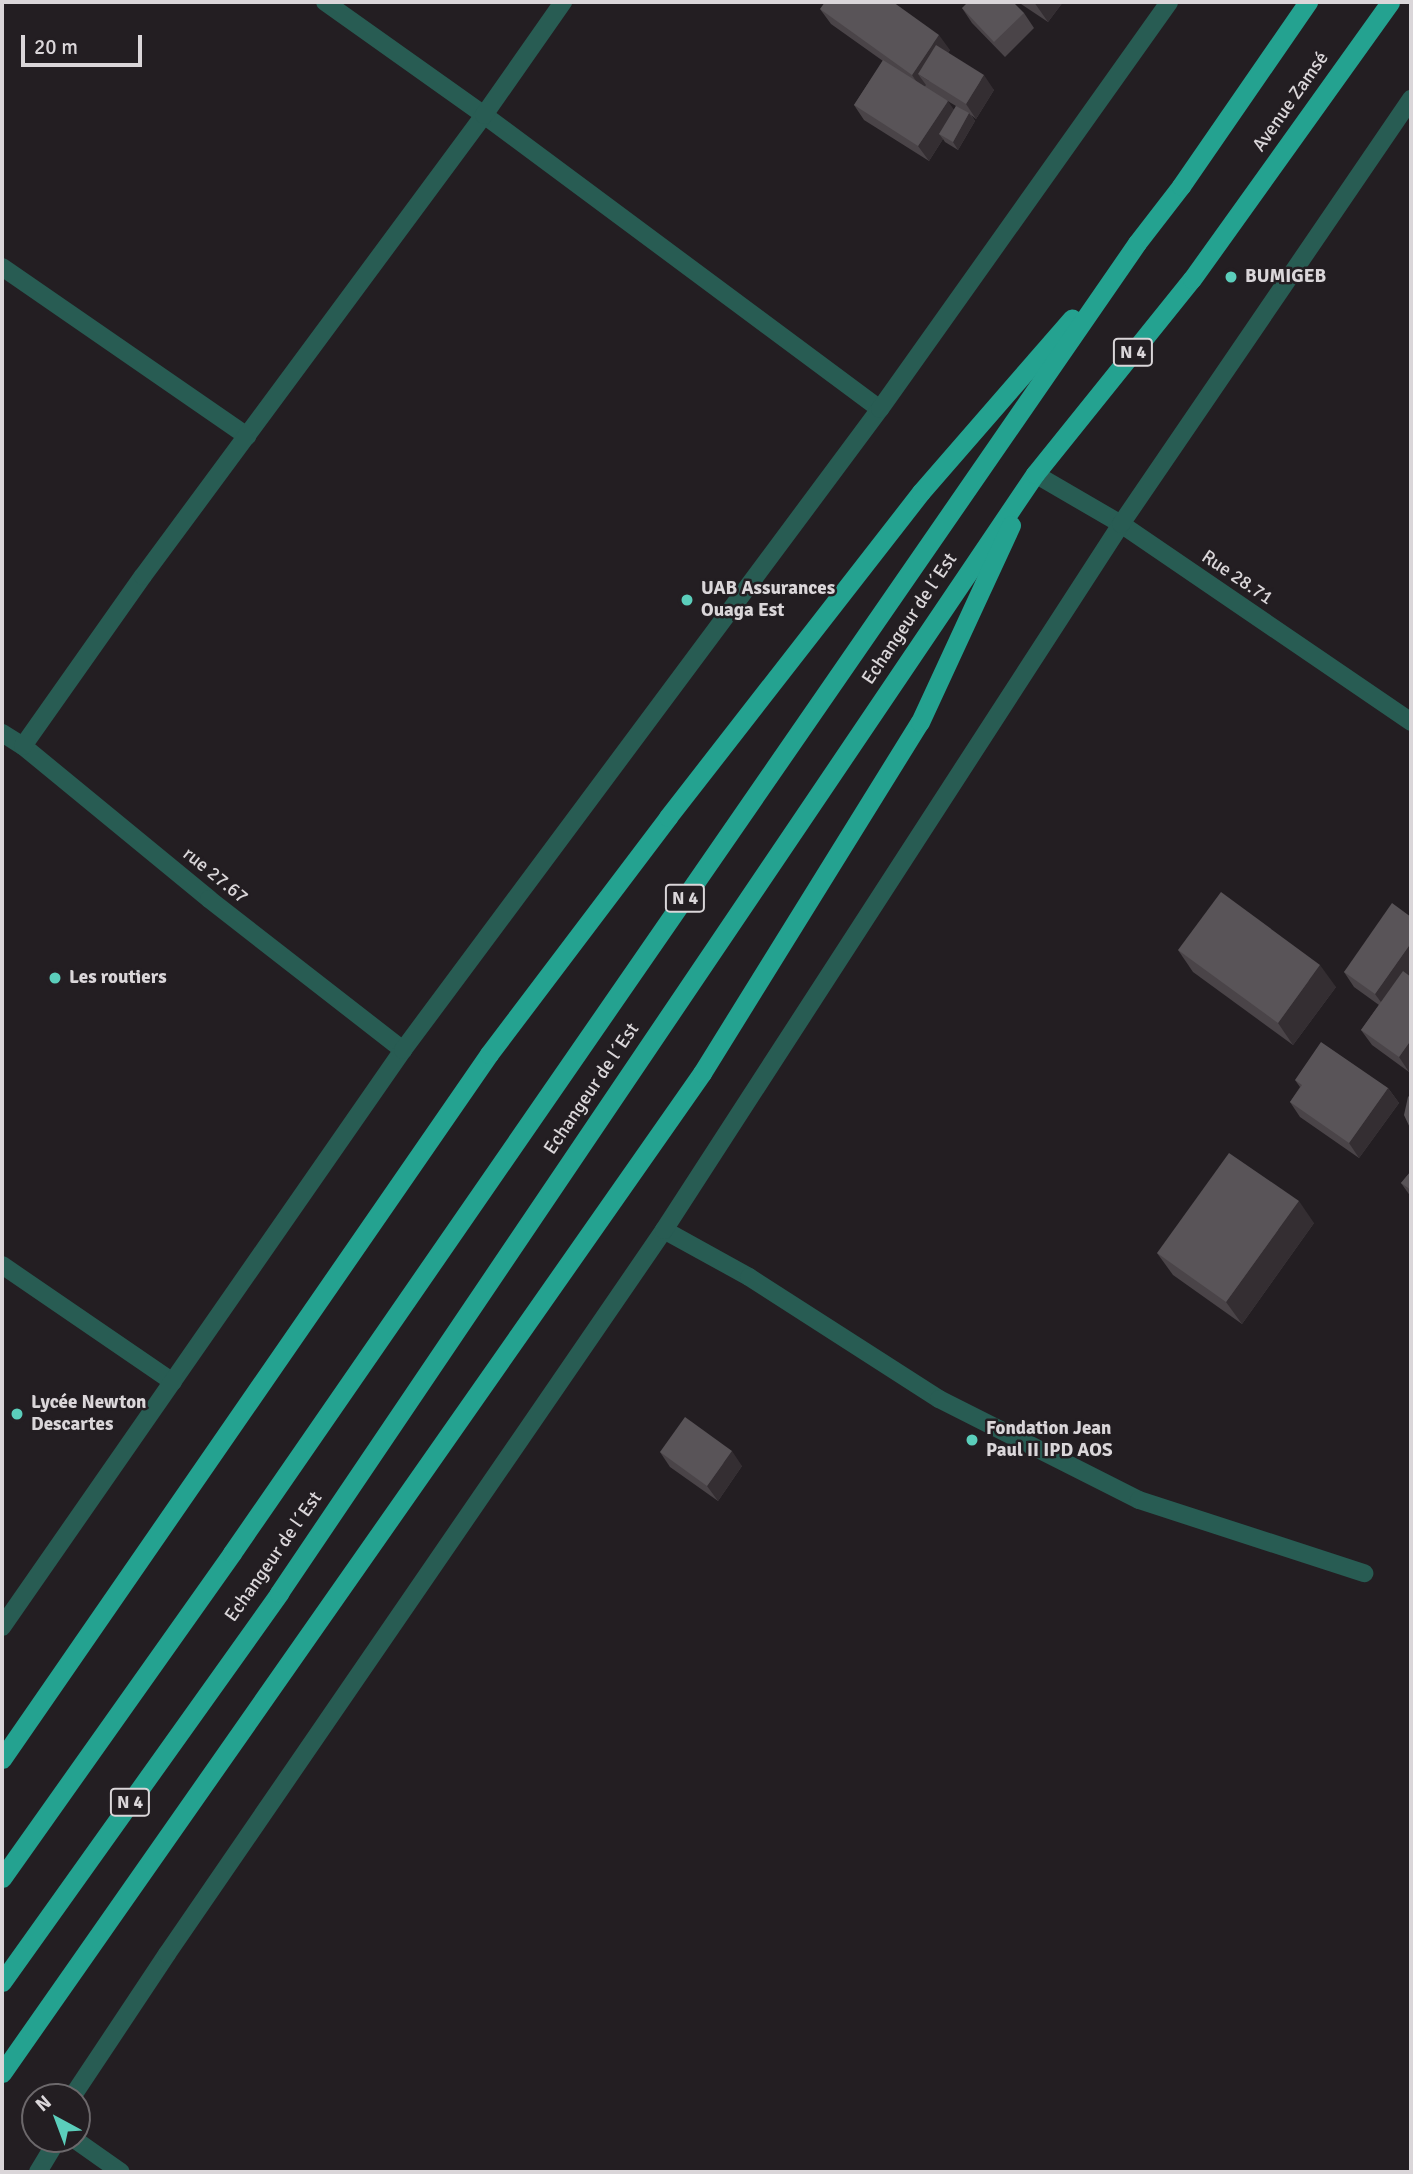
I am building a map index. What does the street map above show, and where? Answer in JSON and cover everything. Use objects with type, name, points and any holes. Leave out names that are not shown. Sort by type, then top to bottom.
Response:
[{"type":"highway","name":"Echangeur de l´Est","points":[[2,1878],[209,1584],[1137,243],[1181,186],[1308,2]]},
{"type":"highway","name":"Avenue Zamsé","points":[[1230,228],[1390,2]]},
{"type":"highway","name":"Echangeur de l´Est","points":[[2,1982],[257,1622],[1035,474],[1230,228]]},
{"type":"highway","points":[[2,1759],[489,1054],[668,817],[921,492],[1137,243]]},
{"type":"highway","points":[[2,2073],[702,1073],[920,722],[1035,474]]},
{"type":"street","points":[[325,2],[484,115],[880,409]]},
{"type":"street","points":[[23,746],[484,115],[563,2]]},
{"type":"street","points":[[2,1627],[403,1050],[880,409],[1169,2]]},
{"type":"street","points":[[81,2083],[144,1987],[664,1230],[1122,524],[1411,99]]},
{"type":"street","points":[[2,267],[247,436]]},
{"type":"street","name":"Rue 28.71","points":[[1035,474],[1122,524],[1411,722]]},
{"type":"street","name":"rue 27.67","points":[[2,733],[23,746],[209,899],[403,1050]]},
{"type":"street","points":[[664,1230],[749,1277],[939,1399],[1139,1500],[1364,1573]]},
{"type":"street","points":[[2,1265],[173,1381]]},
{"type":"street","points":[[91,2151],[121,2172]]},
{"type":"street","points":[[38,2172],[50,2153]]},
{"type":"building","points":[[825,2],[893,2],[939,35],[912,75],[820,9]]},
{"type":"building","points":[[968,2],[1013,2],[1024,13],[994,42],[962,8]]},
{"type":"building","points":[[936,45],[984,75],[966,104],[918,74]]},
{"type":"building","points":[[883,60],[948,101],[918,146],[854,105]]},
{"type":"building","points":[[956,106],[969,113],[953,142],[939,134]]},
{"type":"building","points":[[1221,892],[1320,965],[1278,1023],[1178,950]]},
{"type":"building","points":[[1392,903],[1411,917],[1411,943],[1375,994],[1344,972]]},
{"type":"building","points":[[1403,971],[1411,977],[1411,1040],[1399,1057],[1361,1030]]},
{"type":"building","points":[[1321,1042],[1388,1088],[1349,1143],[1290,1102],[1302,1085],[1295,1080]]},
{"type":"building","points":[[1411,1094],[1411,1130],[1404,1115]]},
{"type":"building","points":[[1229,1153],[1299,1201],[1226,1302],[1157,1253]]},
{"type":"building","points":[[1411,1171],[1411,1190],[1401,1183]]},
{"type":"building","points":[[685,1417],[732,1451],[707,1486],[660,1452]]},
{"type":"place","name":"BUMIGEB","points":[[1231,277]]},
{"type":"place","name":"UAB Assurances Ouaga Est","points":[[687,600]]},
{"type":"place","name":"Les routiers","points":[[55,978]]},
{"type":"place","name":"Lycée Newton Descartes","points":[[17,1414]]},
{"type":"place","name":"Fondation Jean Paul II IPD AOS","points":[[972,1440]]}]
